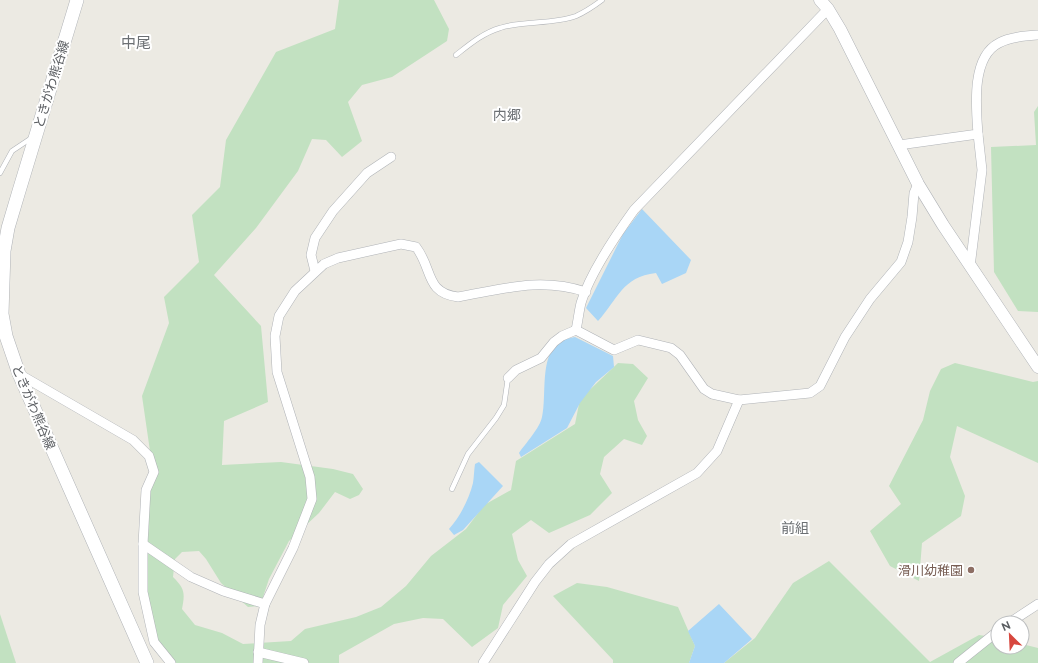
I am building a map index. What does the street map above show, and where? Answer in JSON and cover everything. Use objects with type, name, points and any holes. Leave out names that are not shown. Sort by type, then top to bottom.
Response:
[{"type":"main road","name":"ときがわ熊谷線","points":[[77,0],[6,236],[2,274],[1,314],[6,336],[19,374],[147,663]]},
{"type":"street","points":[[820,0],[828,9],[854,55],[918,184],[970,267],[980,278],[1038,367]]},
{"type":"street","points":[[576,330],[581,302],[616,235],[634,210],[828,9]]},
{"type":"street","points":[[970,267],[982,170],[976,105],[982,60],[999,43],[1014,38],[1038,35]]},
{"type":"street","points":[[899,145],[978,134]]},
{"type":"street","points":[[315,271],[311,255],[315,238],[333,211],[367,173],[391,157]]},
{"type":"street","points":[[576,330],[614,350],[638,340],[671,348],[680,355],[704,389],[712,394],[739,400],[800,396],[810,393],[820,386],[845,337],[870,299],[900,262],[908,242],[914,193],[918,184]]},
{"type":"street","points":[[258,663],[260,625],[265,604],[293,548],[312,500],[310,477],[277,372],[274,344],[279,316],[286,302],[315,271],[324,264],[338,258],[401,244],[416,247],[420,252],[435,287],[440,293],[447,296],[458,298],[532,284],[558,284],[586,292]]},
{"type":"street","points":[[508,378],[516,370],[541,358],[554,342],[562,336],[576,330]]},
{"type":"street","points":[[19,374],[133,440],[149,456],[154,472],[146,490],[143,544],[143,592],[151,634],[154,642],[171,663]]},
{"type":"street","points":[[483,663],[535,582],[549,564],[570,544],[697,473],[717,451],[739,400]]},
{"type":"street","points":[[143,544],[191,577],[223,591],[265,604]]},
{"type":"street","points":[[1021,615],[1038,604]]},
{"type":"street","points":[[958,663],[990,637]]},
{"type":"street","points":[[258,652],[304,663]]},
{"type":"lane","points":[[456,55],[474,41],[499,28],[516,24],[571,17],[602,0]]},
{"type":"lane","points":[[0,173],[12,151],[36,135]]},
{"type":"lane","points":[[452,489],[468,454],[496,418],[504,405],[508,378]]},
{"type":"green space","points":[[339,0],[434,0],[449,29],[447,41],[392,77],[362,85],[348,102],[362,141],[342,157],[326,140],[312,139],[298,171],[256,228],[214,275],[261,326],[268,402],[224,421],[222,465],[281,462],[333,469],[353,474],[363,489],[359,495],[350,499],[335,492],[319,513],[289,541],[269,579],[260,606],[248,607],[221,583],[206,559],[199,551],[182,552],[175,559],[173,577],[182,588],[184,595],[182,609],[195,625],[222,633],[243,644],[291,641],[305,629],[356,617],[381,607],[406,586],[431,556],[466,529],[484,505],[511,490],[516,461],[575,424],[580,399],[618,363],[633,364],[648,378],[634,401],[638,420],[647,436],[642,445],[624,439],[604,457],[600,474],[612,493],[590,515],[549,533],[531,520],[512,534],[518,560],[527,576],[503,605],[498,628],[472,647],[443,619],[423,618],[394,624],[339,655],[339,663],[175,663],[160,644],[154,630],[146,592],[151,458],[142,396],[169,323],[164,297],[199,262],[192,215],[220,187],[226,140],[276,52],[335,29]]},
{"type":"green space","points":[[1038,106],[1038,312],[1018,311],[994,272],[991,147],[1036,145],[1034,112]]},
{"type":"green space","points":[[955,363],[1033,382],[1038,381],[1038,463],[957,426],[950,457],[965,496],[961,516],[922,543],[919,581],[890,566],[870,531],[901,504],[889,486],[923,420],[930,391],[941,369]]},
{"type":"green space","points":[[829,561],[930,662],[979,635],[990,637],[990,655],[1030,655],[1030,646],[1038,648],[1038,663],[724,663],[755,638],[793,583]]},
{"type":"green space","points":[[577,583],[607,587],[678,607],[695,646],[689,663],[613,663],[613,660],[553,596]]},
{"type":"green space","points":[[0,614],[16,663],[0,663]]},
{"type":"water","points":[[642,209],[691,260],[686,273],[662,284],[656,273],[635,279],[622,290],[598,321],[586,308],[623,234]]},
{"type":"water","points":[[575,337],[613,356],[614,367],[596,382],[580,403],[567,428],[521,457],[519,453],[541,421],[546,366],[549,356],[553,348],[560,342],[565,339]]},
{"type":"water","points":[[479,462],[503,486],[463,530],[454,535],[449,529],[457,519],[467,501],[473,483],[475,464]]},
{"type":"water","points":[[719,604],[752,639],[724,663],[689,663],[695,646],[688,631]]},
{"type":"place","name":"滑川幼稚園","points":[[971,570]]},
{"type":"district","name":"中尾","points":[[136,43]]},
{"type":"district","name":"内郷","points":[[507,115]]},
{"type":"district","name":"前組","points":[[795,528]]}]
